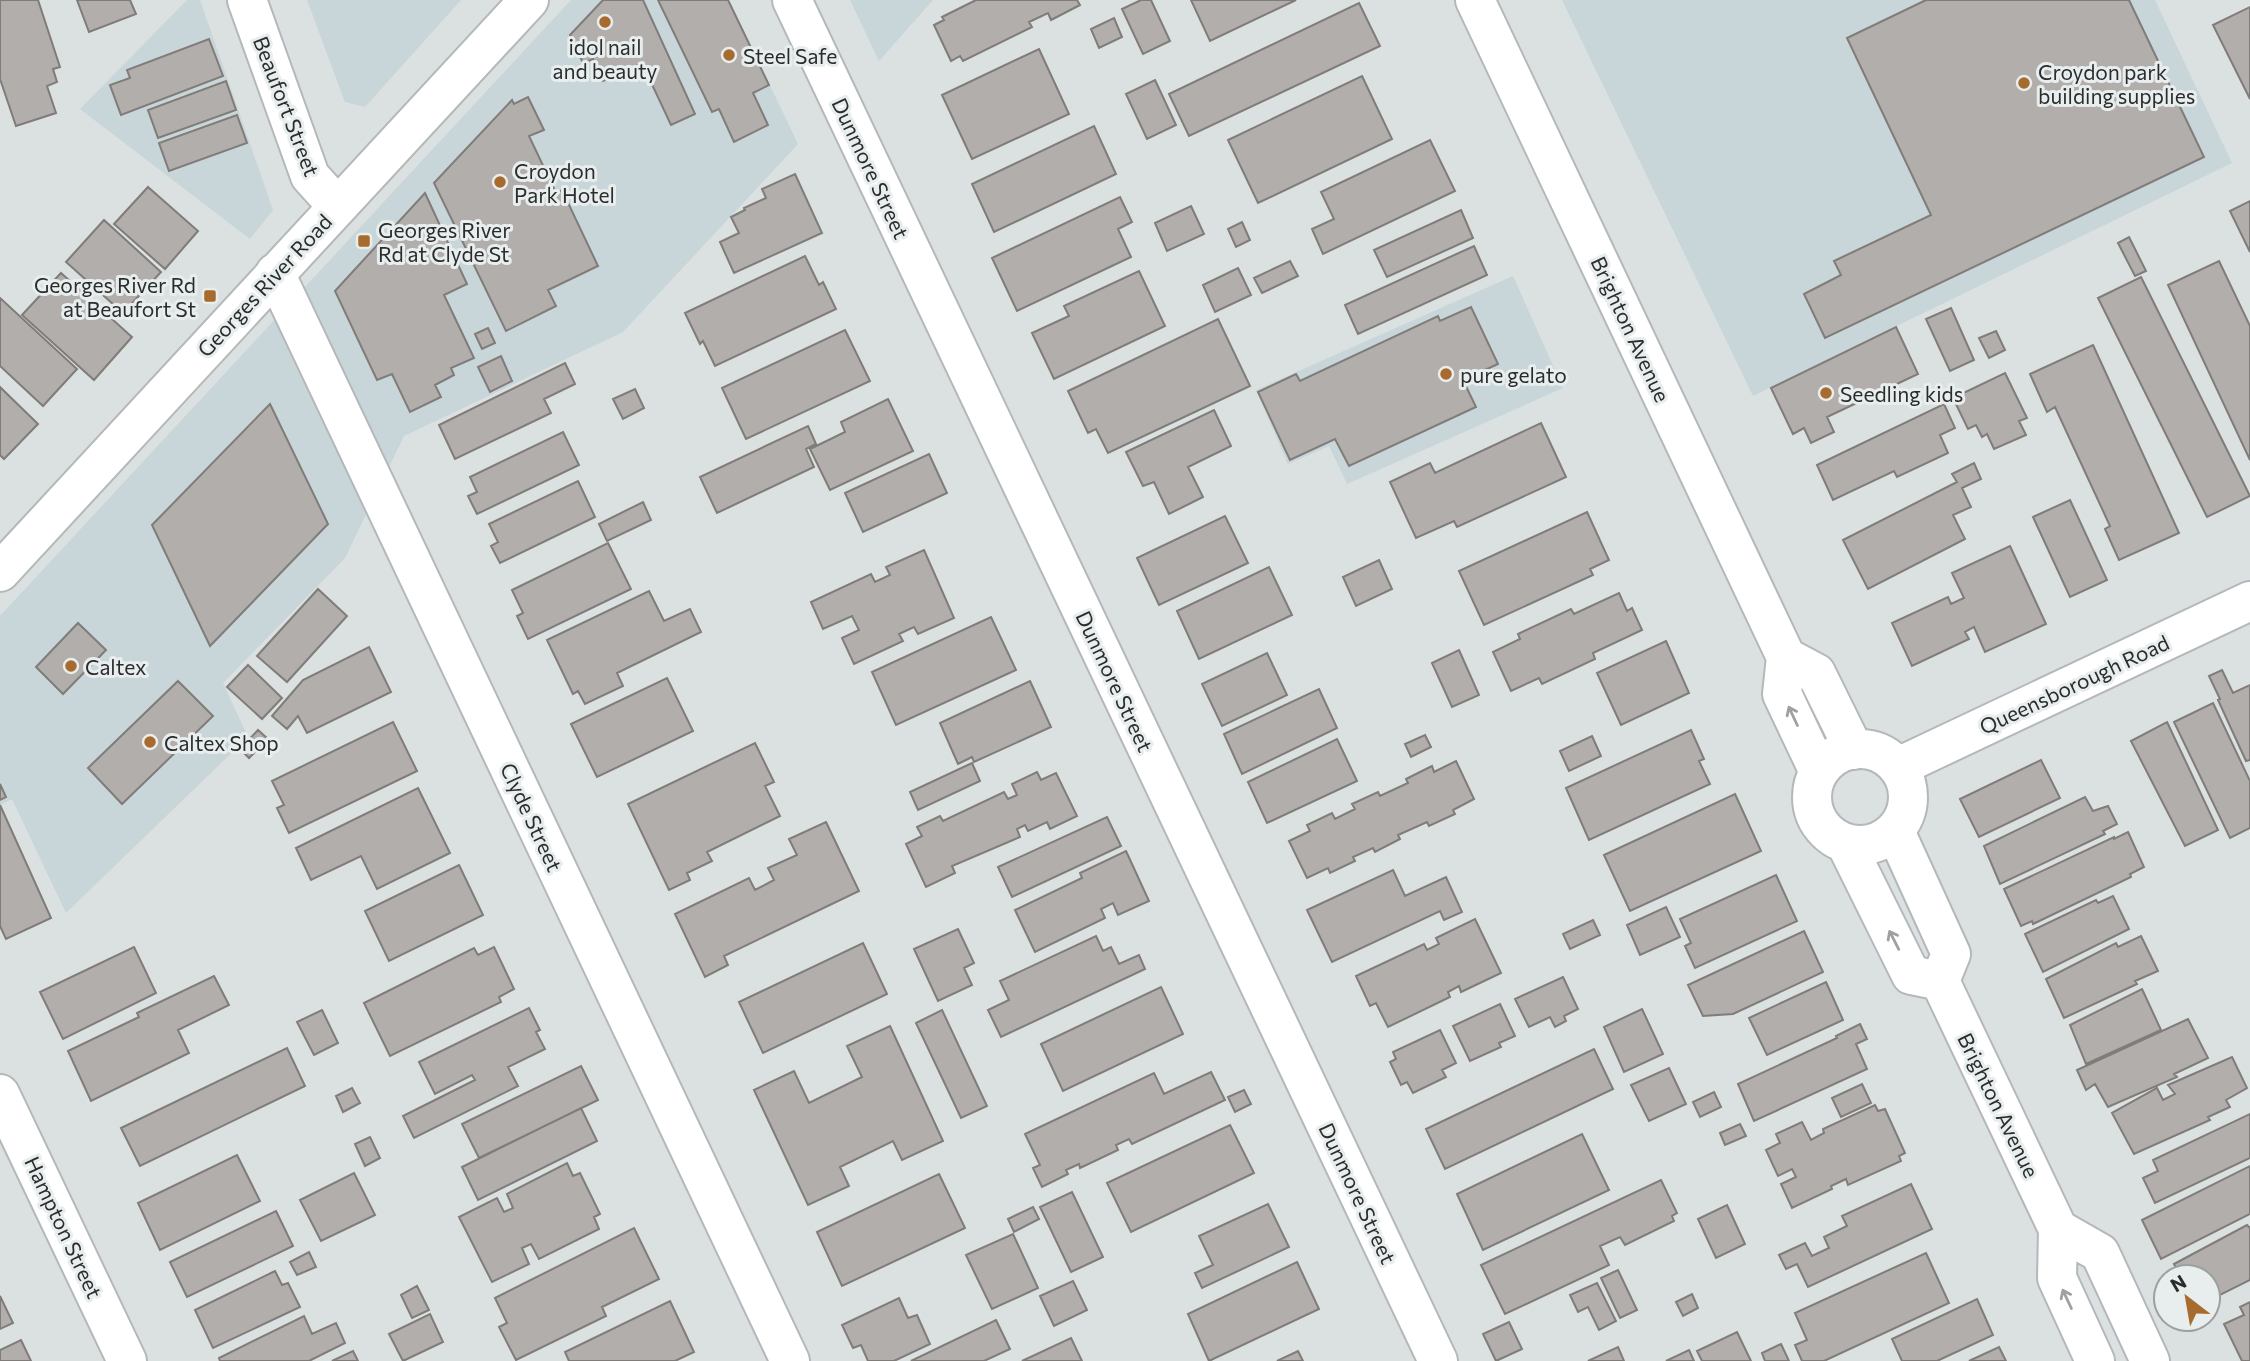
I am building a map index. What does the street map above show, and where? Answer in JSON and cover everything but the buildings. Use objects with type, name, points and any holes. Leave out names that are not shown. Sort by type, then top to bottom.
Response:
[{"type":"street","name":"Beaufort Street","points":[[247,0],[310,176],[337,206]]},
{"type":"street","name":"Georges River Road","points":[[0,572],[529,0]]},
{"type":"street","name":"Dunmore Street","points":[[792,0],[1438,1361]]},
{"type":"street","name":"Brighton Avenue","points":[[1475,0],[1786,657]]},
{"type":"street","name":"Clyde Street","points":[[275,273],[790,1361]]},
{"type":"street","name":"Queensborough Road","points":[[1898,767],[2250,601]]},
{"type":"street","points":[[1819,772],[1782,694],[1786,657],[1816,673],[1854,750]]},
{"type":"street","points":[[1846,844],[1872,844],[1884,839],[1895,831],[1907,806],[1905,780],[1898,767],[1878,753],[1854,750],[1840,753],[1828,761],[1813,785],[1811,800],[1814,815],[1827,832],[1846,844],[1911,975],[1940,981],[1951,954],[1895,831]]},
{"type":"street","name":"Brighton Avenue","points":[[1940,981],[2058,1229],[2057,1278],[2095,1361]]},
{"type":"street","name":"Hampton Street","points":[[0,1094],[127,1361]]},
{"type":"street","points":[[2058,1229],[2100,1253],[2151,1361]]},
{"type":"shaded area","points":[[187,0],[200,0],[273,210],[250,239],[80,109]]},
{"type":"shaded area","points":[[307,0],[461,0],[365,107],[345,102]]},
{"type":"shaded area","points":[[571,0],[729,0],[798,144],[623,332],[404,436],[345,558],[223,683],[248,737],[66,913],[12,799],[0,805],[0,616]]},
{"type":"shaded area","points":[[850,0],[933,0],[879,61]]},
{"type":"shaded area","points":[[1562,0],[2155,0],[2232,163],[1753,396]]},
{"type":"shaded area","points":[[1513,276],[1563,388],[1347,484],[1329,446],[1288,464],[1256,390]]},
{"type":"place","name":"idol nail and beauty","points":[[605,22]]},
{"type":"place","name":"Steel Safe","points":[[729,55]]},
{"type":"place","name":"Croydon park building supplies","points":[[2024,83]]},
{"type":"place","name":"Croydon Park Hotel","points":[[500,182]]},
{"type":"place","name":"Georges River Rd at Clyde St","points":[[364,241]]},
{"type":"place","name":"Georges River Rd at Beaufort St","points":[[210,296]]},
{"type":"place","name":"pure gelato","points":[[1446,374]]},
{"type":"place","name":"Seedling kids","points":[[1826,393]]},
{"type":"place","name":"Caltex","points":[[71,666]]},
{"type":"place","name":"Caltex Shop","points":[[150,742]]}]
